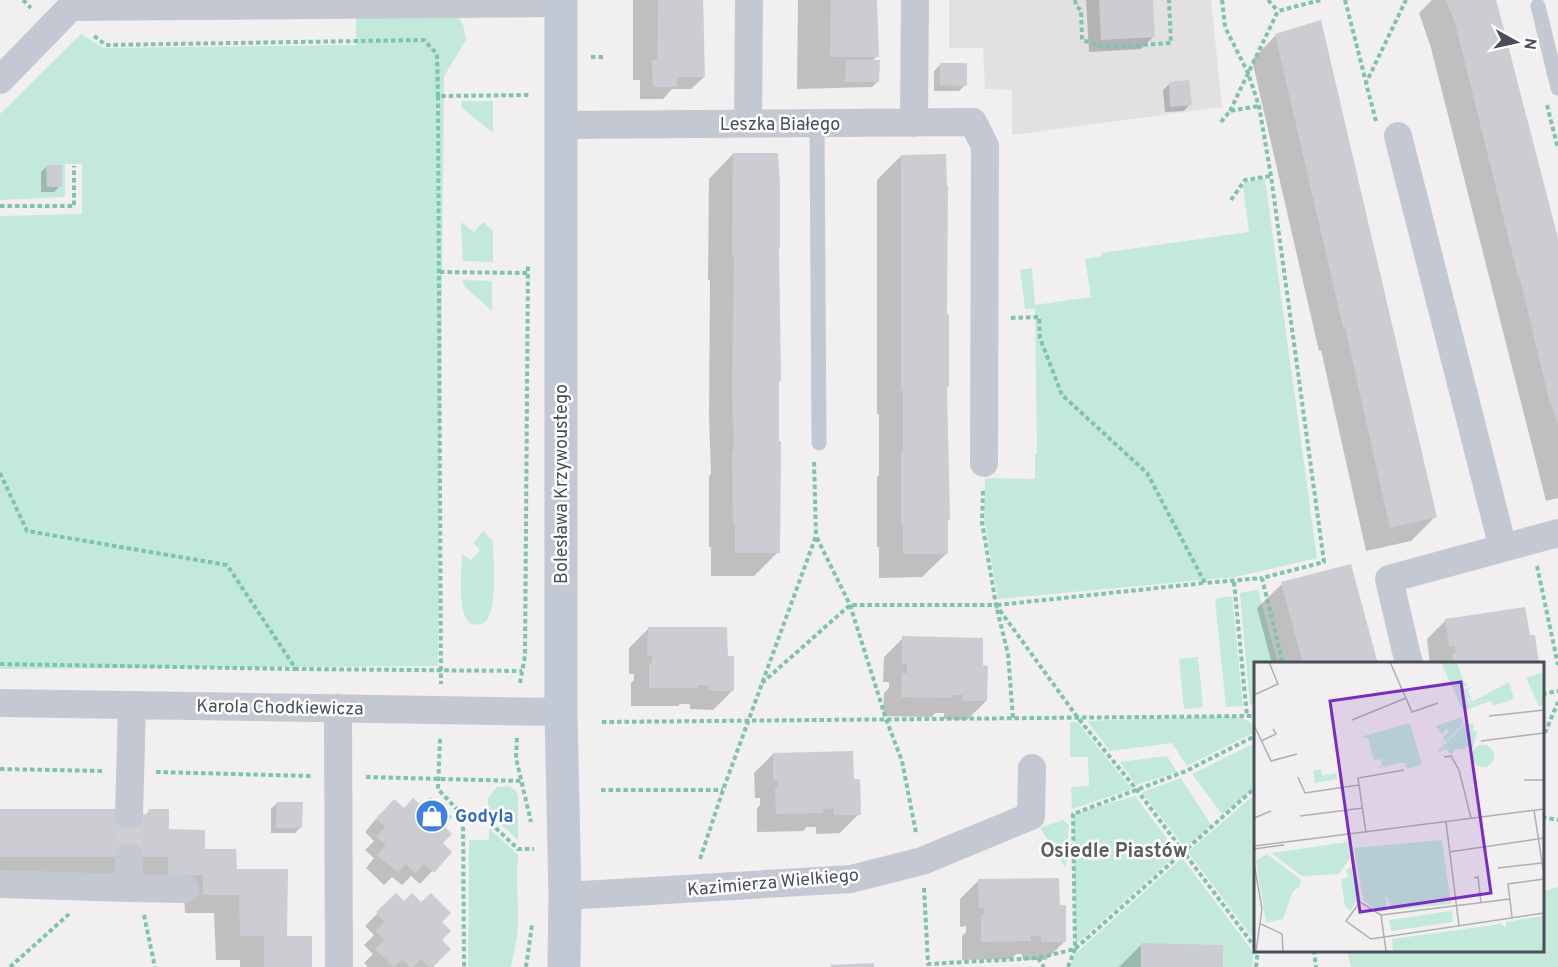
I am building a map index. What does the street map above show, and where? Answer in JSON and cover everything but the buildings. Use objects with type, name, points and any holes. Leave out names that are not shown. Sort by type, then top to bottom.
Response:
[{"type":"street","points":[[748,124],[749,0]]},
{"type":"street","points":[[914,123],[915,0]]},
{"type":"street","points":[[0,80],[67,4],[561,2]]},
{"type":"street","name":"Bolesława Krzywoustego","points":[[561,2],[561,712],[565,896],[564,967]]},
{"type":"street","name":"Leszka Białego","points":[[561,125],[973,122],[984,146],[986,318]]},
{"type":"street","points":[[1398,136],[1503,548]]},
{"type":"street","points":[[984,463],[986,318]]},
{"type":"street","points":[[1409,662],[1389,579],[1545,536]]},
{"type":"street","name":"Karola Chodkiewicza","points":[[0,703],[561,712]]},
{"type":"street","points":[[129,815],[132,705]]},
{"type":"street","points":[[338,708],[339,967]]},
{"type":"street","name":"Kazimierza Wielkiego","points":[[565,896],[851,879],[922,861],[1031,816],[1032,768]]},
{"type":"street","points":[[129,857],[133,888]]},
{"type":"street","points":[[0,884],[185,890]]},
{"type":"lane","points":[[1538,6],[1558,88]]},
{"type":"lane","points":[[817,123],[819,443]]},
{"type":"path","points":[[1075,0],[1076,6],[1081,10],[1082,40],[1105,47],[1171,43],[1169,0]]},
{"type":"path","points":[[761,684],[850,605],[996,605],[1234,582],[1262,578],[1324,561],[1271,176],[1259,106],[1248,73],[1225,27],[1222,0]]},
{"type":"path","points":[[1268,0],[1278,11]]},
{"type":"path","points":[[1221,122],[1230,111],[1278,11],[1321,0]]},
{"type":"path","points":[[1345,0],[1366,83]]},
{"type":"path","points":[[88,32],[106,45],[424,40],[437,54],[441,670],[438,789],[463,816],[464,967]]},
{"type":"path","points":[[530,85],[530,106]]},
{"type":"path","points":[[438,96],[530,94]]},
{"type":"path","points":[[1230,111],[1259,106]]},
{"type":"path","points":[[0,206],[74,206],[74,166]]},
{"type":"path","points":[[1230,200],[1245,180],[1271,176]]},
{"type":"path","points":[[528,261],[525,656],[517,711],[516,758],[531,826]]},
{"type":"path","points":[[440,272],[528,273]]},
{"type":"path","points":[[986,318],[1039,317],[1040,338],[1062,395],[1147,473],[1205,583]]},
{"type":"path","points":[[691,888],[723,790],[816,536],[814,463],[819,443]]},
{"type":"path","points":[[984,463],[982,522],[996,605],[1008,654],[1012,718]]},
{"type":"path","points":[[0,473],[27,531],[227,565],[296,669]]},
{"type":"path","points":[[816,536],[850,605],[886,719],[902,761],[922,861],[928,966],[1038,958],[1075,949],[1254,789]]},
{"type":"path","points":[[1545,536],[1558,665]]},
{"type":"path","points":[[1262,578],[1283,662]]},
{"type":"path","points":[[1234,582],[1248,716]]},
{"type":"path","points":[[996,605],[1078,717],[1137,790],[1254,946]]},
{"type":"path","points":[[0,664],[522,671]]},
{"type":"path","points":[[1543,694],[1558,691]]},
{"type":"path","points":[[1543,738],[1558,702]]},
{"type":"path","points":[[602,722],[1254,716]]},
{"type":"path","points":[[1068,967],[1075,949],[1073,814],[1189,770],[1254,737]]},
{"type":"path","points":[[0,769],[521,780]]},
{"type":"path","points":[[601,790],[723,790]]},
{"type":"path","points":[[463,816],[483,816],[518,849],[537,849],[534,838]]},
{"type":"path","points":[[1543,817],[1558,820]]},
{"type":"path","points":[[10,967],[99,887]]},
{"type":"path","points":[[133,888],[155,967]]},
{"type":"path","points":[[526,967],[533,915]]},
{"type":"path","points":[[1256,967],[1258,952]]},
{"type":"path","points":[[1314,952],[1316,967]]},
{"type":"path","points":[[1038,958],[1044,967]]},
{"type":"shaded area","points":[[949,0],[1211,0],[1222,107],[1012,135],[1012,90],[985,89],[983,48],[949,48]]},
{"type":"green space","points":[[456,15],[463,24],[466,40],[444,76],[438,666],[0,669],[0,216],[82,214],[82,164],[65,164],[65,197],[0,200],[0,114],[81,34],[104,48],[356,45],[356,17]]},
{"type":"green space","points":[[462,101],[493,101],[493,133],[461,107]]},
{"type":"green space","points":[[1265,179],[1317,558],[1235,577],[998,599],[984,519],[985,478],[1035,479],[1035,454],[1037,453],[1035,309],[1025,309],[1020,270],[1032,268],[1035,305],[1091,297],[1085,259],[1102,256],[1102,253],[1249,232],[1243,186],[1245,182]]},
{"type":"green space","points":[[461,222],[474,232],[483,222],[493,231],[493,262],[463,261]]},
{"type":"green space","points":[[463,280],[492,281],[492,311],[463,285]]},
{"type":"green space","points":[[483,531],[493,541],[493,597],[489,617],[485,622],[475,625],[466,619],[463,611],[462,554],[471,560],[480,550],[474,543]]},
{"type":"green space","points":[[1258,590],[1277,662],[1254,662],[1254,704],[1250,705],[1240,593]]},
{"type":"green space","points":[[1232,597],[1243,706],[1226,707],[1215,599]]},
{"type":"green space","points":[[1198,657],[1203,707],[1184,709],[1179,659]]},
{"type":"green space","points":[[1226,716],[1249,721],[1254,725],[1254,732],[1187,766],[1172,743],[1110,751],[1087,721]]},
{"type":"green space","points":[[1070,722],[1077,722],[1132,789],[1072,809],[1071,787],[1089,786],[1088,757],[1070,757]]},
{"type":"green space","points":[[1254,743],[1254,789],[1222,814],[1192,774]]},
{"type":"green space","points":[[1167,756],[1177,772],[1136,785],[1120,762]]},
{"type":"green space","points":[[1181,778],[1211,825],[1185,848],[1142,792]]},
{"type":"green space","points":[[509,786],[516,791],[518,796],[518,840],[488,812],[488,798],[497,787]]},
{"type":"green space","points":[[1254,795],[1254,940],[1188,852]]},
{"type":"green space","points":[[1135,796],[1175,849],[1175,856],[1075,945],[1073,814]]},
{"type":"green space","points":[[1063,820],[1069,825],[1066,868],[1040,828]]},
{"type":"green space","points":[[489,828],[518,855],[518,927],[511,967],[470,967],[468,965],[469,840],[489,840]]},
{"type":"green space","points":[[1182,858],[1254,953],[1252,967],[1070,967],[1075,954]]},
{"type":"green space","points":[[1558,887],[1558,967],[1351,967],[1347,952],[1543,952],[1543,892]]},
{"type":"tunnel","points":[[129,815],[129,857]]},
{"type":"place","name":"Godyla","points":[[432,816]]},
{"type":"district","name":"Osiedle Piastów","points":[[1114,850]]}]
